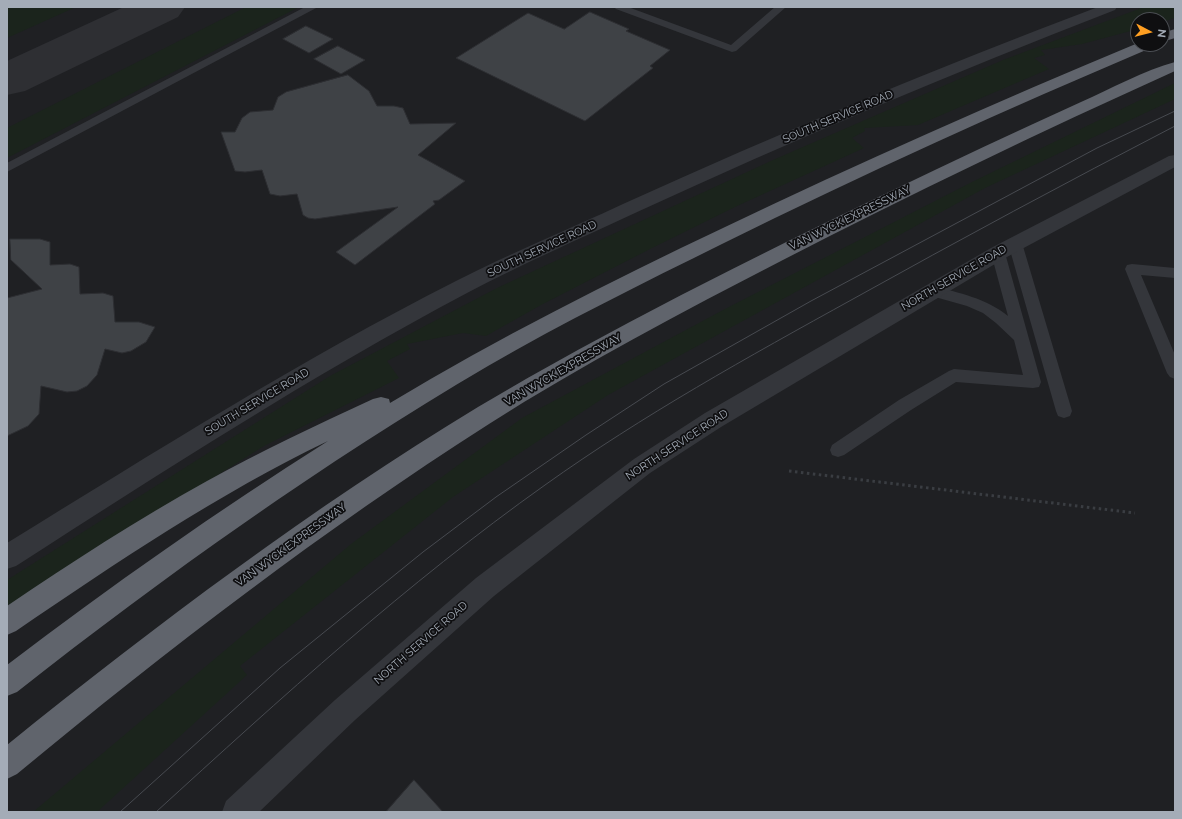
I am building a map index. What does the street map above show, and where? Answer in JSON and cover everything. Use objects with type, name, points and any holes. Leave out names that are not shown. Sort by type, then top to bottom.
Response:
[{"type":"highway","points":[[7,622],[122,546],[243,472],[289,448],[486,357],[633,280],[816,191],[975,118],[1130,52]]},
{"type":"highway","name":"VAN WYCK EXPRESSWAY","points":[[7,764],[71,711],[179,627],[291,544],[395,472],[485,415],[567,366],[645,323],[792,247],[1017,138],[1175,66]]},
{"type":"highway","points":[[7,682],[154,572],[258,500],[362,432],[486,357]]},
{"type":"street","name":"SOUTH SERVICE ROAD","points":[[7,556],[257,401],[357,343],[464,286],[686,182],[827,121],[935,75],[1110,7]]},
{"type":"street","name":"NORTH SERVICE ROAD","points":[[236,812],[345,710],[419,644],[547,538],[631,475],[713,420],[932,291],[1015,243],[1175,160]]},
{"type":"lane","points":[[7,168],[313,7]]},
{"type":"lane","points":[[619,7],[732,49],[781,7]]},
{"type":"lane","points":[[1015,243],[1064,411]]},
{"type":"lane","points":[[838,450],[905,405],[954,375],[1033,382],[998,253]]},
{"type":"lane","points":[[1175,273],[1132,269],[1175,373]]},
{"type":"lane","points":[[932,291],[963,299],[996,314],[1021,337]]},
{"type":"path","points":[[789,471],[1136,513]]},
{"type":"shaded area","points":[[7,7],[1175,7],[1175,812],[7,812]]},
{"type":"shaded area","points":[[7,7],[76,7],[7,38]]},
{"type":"shaded area","points":[[246,7],[299,7],[7,158],[7,128]]},
{"type":"shaded area","points":[[1144,7],[1175,7],[1175,18],[1170,20],[1170,12],[1131,12]]},
{"type":"shaded area","points":[[1130,12],[1130,31],[1082,44],[1041,50],[1045,55],[1034,58],[1049,69],[918,125],[864,128],[865,131],[852,138],[864,148],[737,206],[652,248],[541,305],[486,336],[463,333],[407,344],[410,349],[387,361],[399,378],[264,446],[7,607],[7,580],[330,376],[497,288],[773,160],[1003,60]]},
{"type":"shaded area","points":[[1175,83],[1175,99],[985,188],[608,395],[453,497],[240,666],[247,675],[97,812],[33,812],[351,544],[522,418],[725,309],[970,183]]},
{"type":"building","points":[[590,12],[629,29],[626,31],[670,50],[650,66],[653,68],[585,121],[456,58],[528,13],[564,29]]},
{"type":"building","points":[[306,26],[333,39],[309,53],[283,39]]},
{"type":"building","points":[[338,46],[365,60],[341,74],[314,59]]},
{"type":"building","points":[[348,75],[369,91],[377,106],[394,106],[403,108],[410,124],[456,123],[418,155],[465,181],[439,200],[433,201],[435,204],[355,265],[336,252],[398,207],[315,219],[308,218],[303,215],[297,194],[280,196],[270,194],[262,170],[245,172],[235,171],[221,132],[235,132],[242,118],[250,112],[273,110],[278,97],[286,92]]},
{"type":"building","points":[[10,239],[40,239],[50,242],[50,265],[70,264],[79,267],[80,294],[103,293],[113,296],[115,322],[139,322],[155,327],[146,342],[131,351],[122,353],[105,349],[97,375],[87,386],[77,391],[67,392],[41,386],[39,414],[28,426],[7,436],[7,298],[42,289],[11,260]]},
{"type":"building","points":[[414,780],[443,812],[386,812]]},
{"type":"taxiway","points":[[7,80],[162,7]]},
{"type":"tram line","points":[[120,812],[280,668],[423,552],[496,497],[586,435],[664,384],[811,301],[1097,148],[1175,111]]},
{"type":"tram line","points":[[156,812],[298,684],[394,601],[494,523],[582,459],[696,388],[774,343],[973,233],[1175,126]]}]
